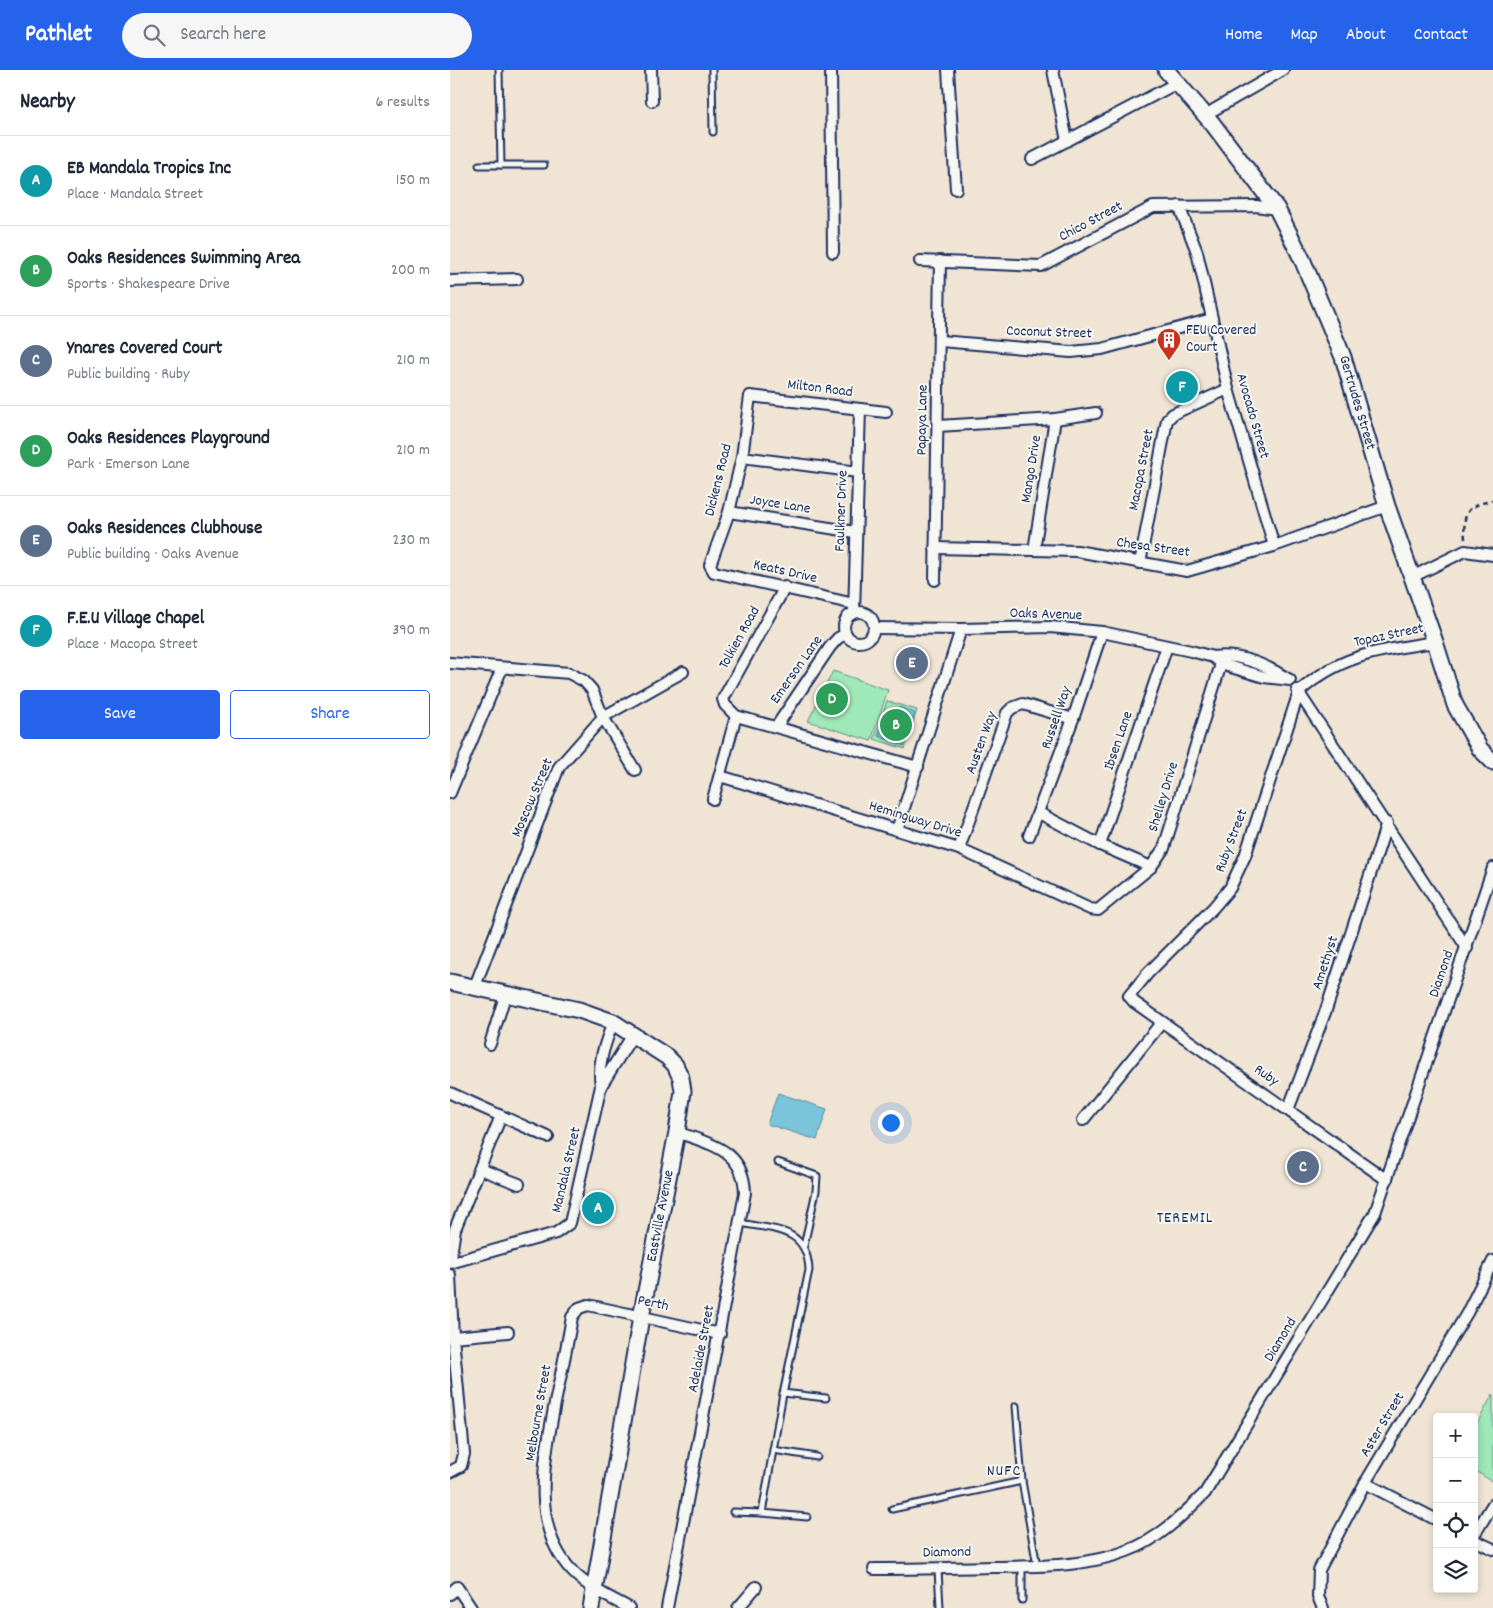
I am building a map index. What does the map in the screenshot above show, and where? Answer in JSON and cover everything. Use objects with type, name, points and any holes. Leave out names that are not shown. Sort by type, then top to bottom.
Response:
[{"type":"street","points":[[651,70],[652,100]]},
{"type":"street","points":[[831,70],[833,252]]},
{"type":"street","points":[[948,70],[956,189]]},
{"type":"street","points":[[1053,70],[1067,141]]},
{"type":"street","name":"Gertrudes Street","points":[[1166,70],[1205,115],[1277,209],[1302,259],[1343,357],[1387,506],[1455,705],[1480,749],[1493,762]]},
{"type":"street","points":[[1205,115],[1283,70]]},
{"type":"street","points":[[1032,159],[1178,83]]},
{"type":"street","name":"Avocado Street","points":[[1179,206],[1197,252],[1228,389],[1274,546]]},
{"type":"street","name":"Chico Street","points":[[920,261],[1042,266],[1153,207],[1256,206],[1277,209]]},
{"type":"street","name":"Papaya Lane","points":[[935,580],[940,261]]},
{"type":"street","points":[[450,281],[518,279]]},
{"type":"street","name":"Coconut Street","points":[[940,341],[1071,352],[1102,350],[1212,319]]},
{"type":"street","name":"Macopa Street","points":[[1140,563],[1167,420],[1173,414],[1228,389]]},
{"type":"street","name":"Milton Road","points":[[750,396],[886,412]]},
{"type":"street","name":"Dickens Road","points":[[711,569],[710,565],[728,512],[742,457],[750,396]]},
{"type":"street","name":"Faulkner Drive","points":[[854,608],[860,409]]},
{"type":"street","points":[[1055,419],[1096,414]]},
{"type":"street","name":"Mango Drive","points":[[938,426],[1055,419],[1034,550]]},
{"type":"street","points":[[742,457],[858,472]]},
{"type":"street","name":"Chesa Street","points":[[935,548],[1077,551],[1187,571],[1274,546],[1387,506]]},
{"type":"street","name":"Joyce Lane","points":[[728,512],[856,532]]},
{"type":"street","points":[[1412,577],[1465,551],[1493,554]]},
{"type":"street","name":"Keats Drive","points":[[711,569],[714,572],[785,587],[854,608]]},
{"type":"street","name":"Tolkien Road","points":[[736,716],[724,703],[723,699],[785,587]]},
{"type":"street","points":[[854,608],[871,617],[874,628],[873,634],[865,641],[854,642],[846,634],[845,622],[854,608]]},
{"type":"street","name":"Oaks Avenue","points":[[874,628],[1050,627],[1102,632],[1167,646],[1217,660],[1226,655],[1266,665],[1290,680],[1299,692],[1387,823],[1467,948]]},
{"type":"street","points":[[896,830],[918,767],[961,629]]},
{"type":"street","name":"Russell Way","points":[[1029,836],[1073,720],[1102,632]]},
{"type":"street","name":"Emerson Lane","points":[[776,727],[830,647],[838,638],[846,634]]},
{"type":"street","name":"Topaz Street","points":[[1299,692],[1313,679],[1336,665],[1364,653],[1435,642]]},
{"type":"street","name":"Ibsen Lane","points":[[1100,845],[1167,646]]},
{"type":"street","name":"Shelley Drive","points":[[1094,910],[1102,909],[1151,866],[1164,848],[1217,660]]},
{"type":"street","points":[[450,663],[569,673],[575,676],[592,690],[603,717],[635,770]]},
{"type":"street","points":[[450,793],[502,668]]},
{"type":"street","name":"Moscow Street","points":[[475,986],[559,767],[603,717],[683,672]]},
{"type":"street","name":"Ruby Street","points":[[1130,996],[1148,973],[1213,908],[1230,888],[1245,856],[1299,692]]},
{"type":"street","name":"Austen Way","points":[[960,849],[1008,713],[1012,708],[1023,704],[1073,720]]},
{"type":"street","points":[[713,798],[736,716],[918,767]]},
{"type":"street","name":"Hemingway Drive","points":[[720,776],[960,849],[1094,910]]},
{"type":"street","points":[[1039,813],[1100,845],[1151,866]]},
{"type":"street","name":"Amethyst","points":[[1288,1110],[1326,1010],[1387,823]]},
{"type":"street","name":"Diamond","points":[[874,1569],[1038,1566],[1086,1562],[1127,1551],[1157,1536],[1205,1493],[1348,1260],[1375,1212],[1493,868]]},
{"type":"street","name":"Eastville Avenue","points":[[450,982],[579,1010],[613,1022],[634,1033],[675,1066],[683,1091],[677,1132],[641,1317],[591,1608]]},
{"type":"street","points":[[490,1044],[506,993]]},
{"type":"street","name":"Ruby","points":[[1130,996],[1134,1002],[1387,1180]]},
{"type":"street","points":[[601,1086],[598,1072],[613,1022]]},
{"type":"street","points":[[1082,1120],[1162,1022]]},
{"type":"street","points":[[601,1086],[634,1033]]},
{"type":"street","name":"Mandala Street","points":[[450,1262],[556,1233],[570,1223],[601,1086]]},
{"type":"street","points":[[450,1093],[548,1137]]},
{"type":"street","points":[[450,1262],[455,1229],[501,1116]]},
{"type":"street","name":"Adelaide Street","points":[[667,1608],[720,1334],[745,1184],[736,1160],[721,1148],[677,1132]]},
{"type":"street","points":[[480,1169],[518,1184]]},
{"type":"street","name":"Aster Street","points":[[1323,1608],[1318,1597],[1319,1570],[1365,1483],[1467,1313],[1493,1261]]},
{"type":"street","points":[[450,1275],[463,1461],[461,1466],[450,1472]]},
{"type":"street","name":"Perth","points":[[579,1308],[588,1305],[720,1334]]},
{"type":"street","name":"Melbourne Street","points":[[579,1308],[572,1317],[544,1463],[544,1505],[551,1536],[560,1556],[572,1572],[594,1589],[629,1608]]},
{"type":"street","points":[[453,1337],[508,1332]]},
{"type":"street","points":[[1365,1483],[1433,1518]]},
{"type":"street","points":[[1478,1528],[1493,1504]]},
{"type":"street","points":[[1478,1542],[1493,1549]]},
{"type":"street","points":[[738,1608],[756,1587]]},
{"type":"street","points":[[454,1590],[471,1608]]},
{"type":"lane","points":[[499,70],[501,165]]},
{"type":"lane","points":[[712,70],[713,132]]},
{"type":"lane","points":[[479,165],[544,165]]},
{"type":"lane","points":[[778,1162],[817,1176],[816,1190],[804,1246]]},
{"type":"lane","points":[[740,1222],[789,1234],[804,1246],[808,1254],[809,1270],[762,1513]]},
{"type":"lane","points":[[784,1393],[826,1398]]},
{"type":"lane","points":[[1016,1406],[1022,1481],[1038,1566]]},
{"type":"lane","points":[[774,1450],[817,1458]]},
{"type":"lane","points":[[892,1509],[1022,1481]]},
{"type":"lane","points":[[734,1512],[807,1518]]},
{"type":"lane","points":[[1022,1566],[1022,1600]]},
{"type":"lane","points":[[938,1568],[940,1608]]},
{"type":"path","points":[[1465,551],[1465,513],[1469,509],[1493,500]]},
{"type":"green space","points":[[833,671],[888,690],[871,741],[808,721]]},
{"type":"green space","points":[[887,701],[917,710],[905,749],[874,739]]},
{"type":"green space","points":[[1493,1394],[1493,1482],[1478,1473],[1478,1422]]},
{"type":"water","points":[[899,707],[915,713],[904,746],[878,736],[882,725],[891,728]]},
{"type":"water","points":[[778,1093],[827,1109],[817,1140],[767,1124]]},
{"type":"place","name":"FEU Covered Court","points":[[1169,361]]},
{"type":"place","name":"F.E.U Village Chapel","points":[[1182,387]]},
{"type":"place","name":"Oaks Residences Clubhouse","points":[[912,663]]},
{"type":"place","name":"Oaks Residences Playground","points":[[832,699]]},
{"type":"place","name":"Oaks Residences Swimming Area","points":[[896,725]]},
{"type":"place","name":"Ynares Covered Court","points":[[1303,1167]]},
{"type":"place","name":"EB Mandala Tropics Inc","points":[[598,1208]]},
{"type":"district","name":"TEREMIL","points":[[1185,1218]]},
{"type":"district","name":"NUFC","points":[[1004,1471]]}]
